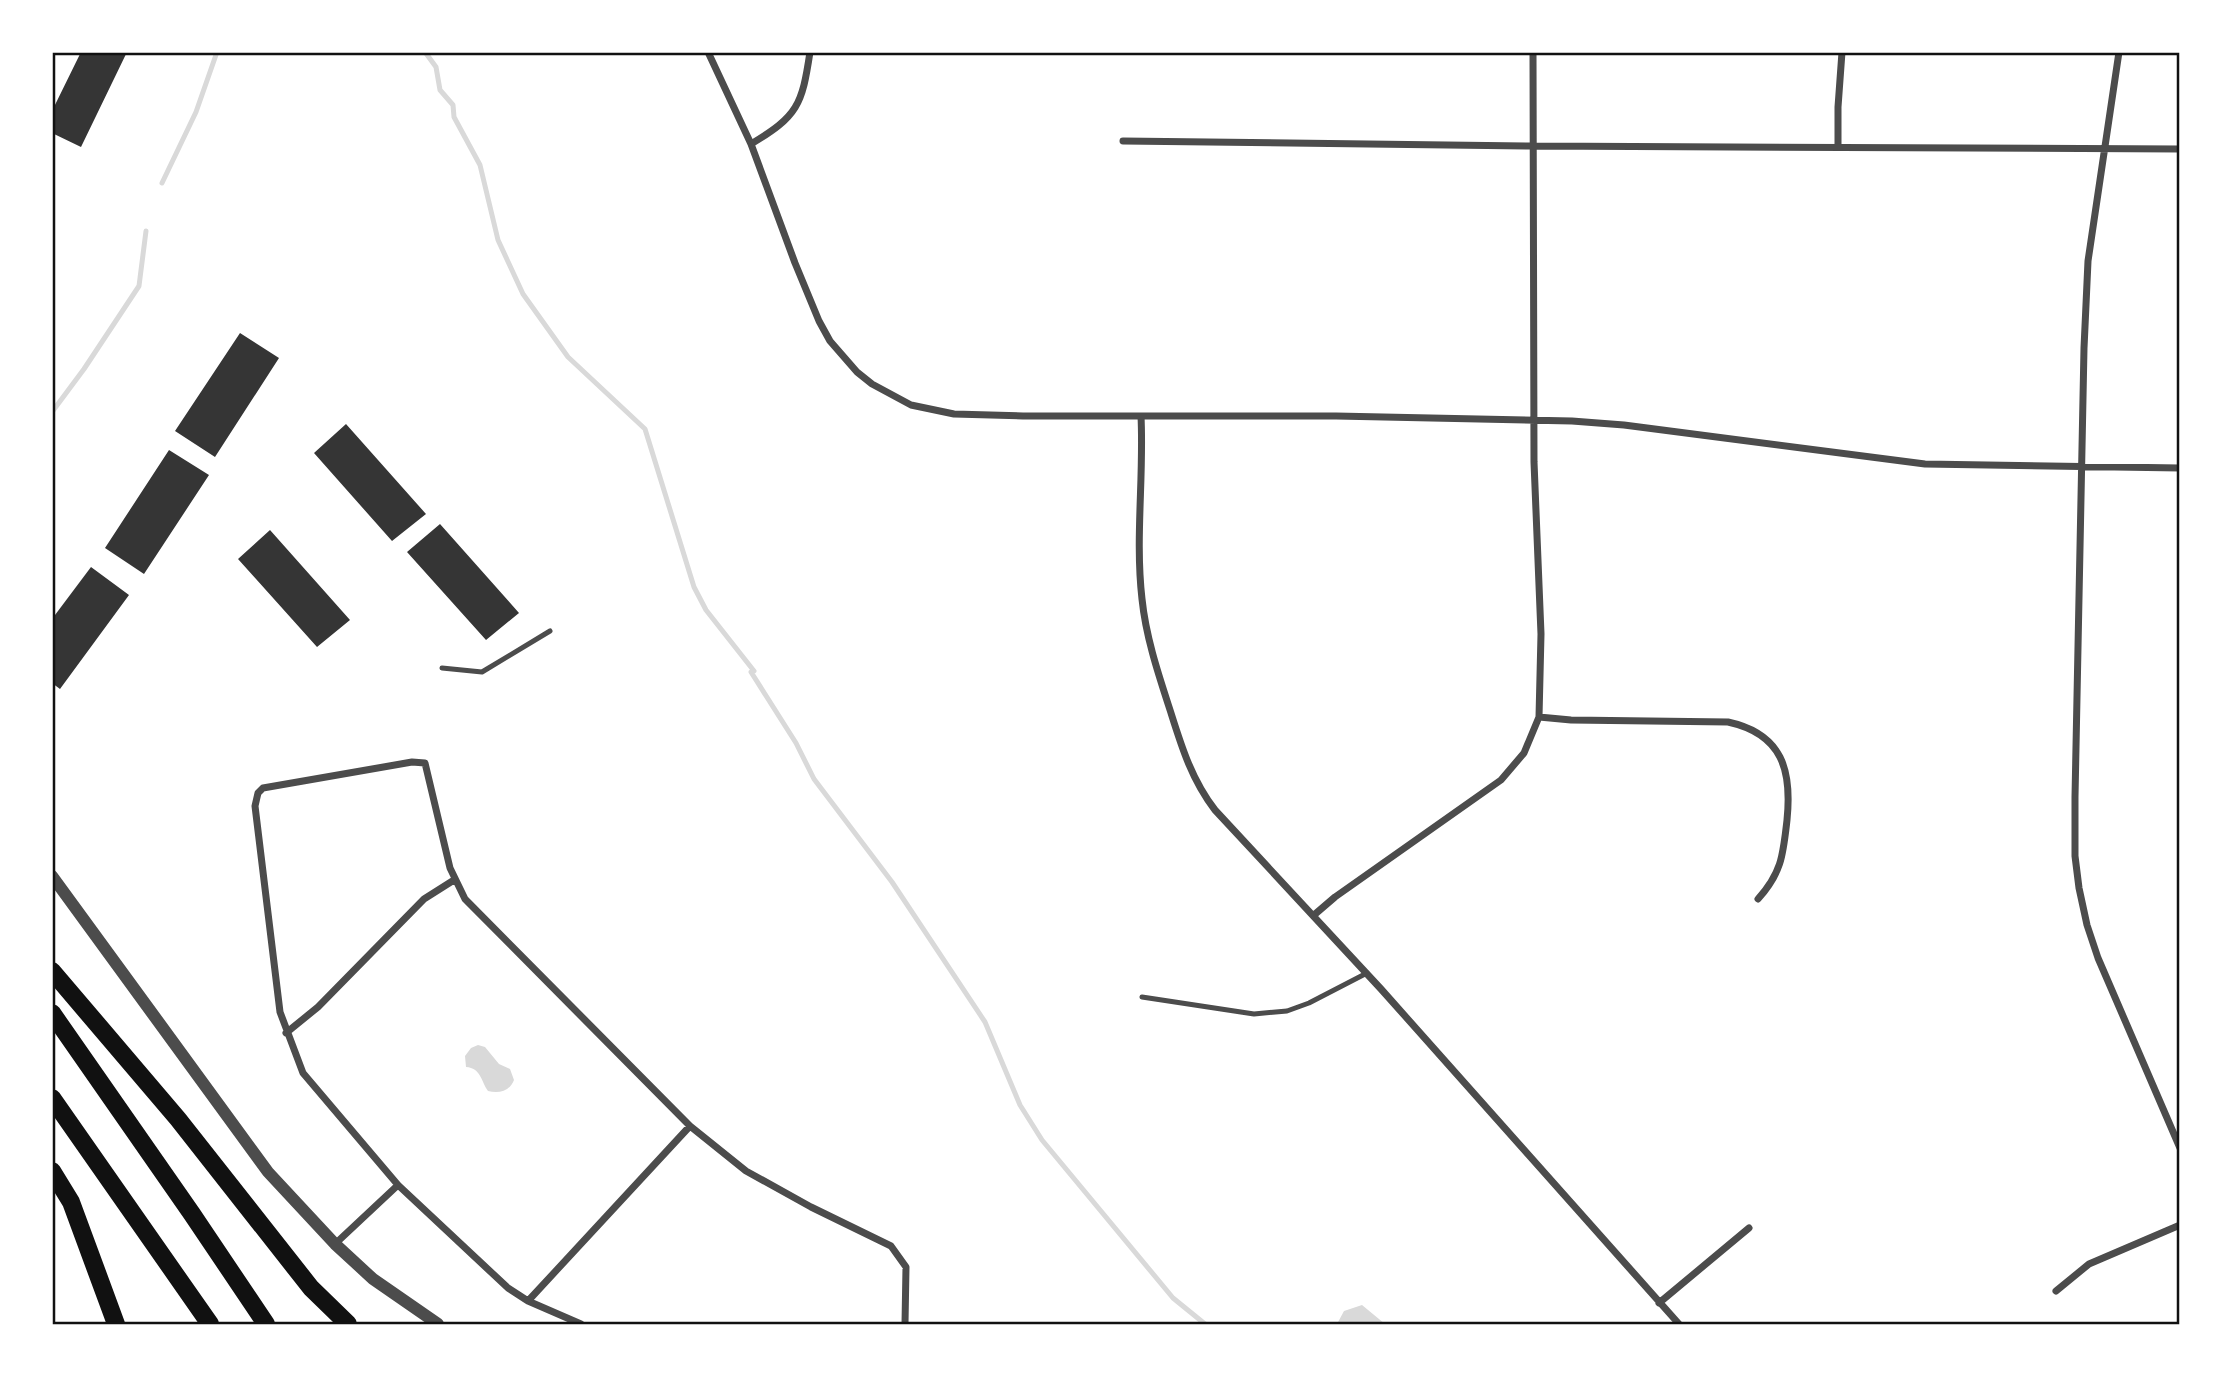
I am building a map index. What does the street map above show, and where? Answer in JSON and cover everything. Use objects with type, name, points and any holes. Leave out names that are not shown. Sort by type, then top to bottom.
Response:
[{"type":"highway","points":[[52,971],[178,1119],[311,1288],[348,1325]]},
{"type":"highway","points":[[52,1013],[266,1325]]},
{"type":"highway","points":[[52,1098],[210,1325]]},
{"type":"highway","points":[[52,1171],[71,1202],[116,1325]]},
{"type":"street","points":[[708,52],[751,144],[819,321],[841,356],[872,384],[911,405],[954,414],[1534,420],[1623,425],[1925,464],[2179,468]]},
{"type":"street","points":[[751,144],[772,131],[798,104],[804,90],[810,52]]},
{"type":"street","points":[[1314,915],[1335,897],[1500,780],[1524,753],[1539,717],[1541,634],[1534,420],[1533,52]]},
{"type":"street","points":[[1838,147],[1842,52]]},
{"type":"street","points":[[2119,52],[2088,261],[2075,856],[2087,925],[2098,958],[2179,1148]]},
{"type":"street","points":[[1123,141],[2179,149]]},
{"type":"street","points":[[1141,416],[1139,553],[1142,600],[1153,653],[1182,751],[1196,782],[1215,810],[1367,973],[1679,1325]]},
{"type":"street","points":[[1539,717],[1571,720],[1728,722],[1749,728],[1764,738],[1779,755],[1785,769],[1788,778],[1788,806],[1780,864],[1773,881],[1758,899]]},
{"type":"street","points":[[581,1325],[528,1301],[508,1288],[398,1185],[303,1073],[280,1012],[255,806],[258,793],[263,788],[412,762],[425,763],[454,880],[465,899],[690,1126],[746,1171],[811,1207],[891,1246],[906,1267],[905,1325]]},
{"type":"street","points":[[52,876],[268,1172],[335,1244],[373,1279],[438,1325]]},
{"type":"street","points":[[286,1033],[318,1007],[424,899],[454,880]]},
{"type":"street","points":[[528,1301],[690,1126]]},
{"type":"street","points":[[335,1244],[398,1185]]},
{"type":"street","points":[[2056,1291],[2089,1264],[2179,1225]]},
{"type":"street","points":[[1659,1303],[1748,1228]]},
{"type":"lane","points":[[442,668],[482,672],[550,631]]},
{"type":"lane","points":[[1142,997],[1254,1014],[1287,1011],[1309,1003],[1367,973]]},
{"type":"shaded area","points":[[478,1045],[485,1047],[499,1064],[510,1069],[514,1080],[507,1089],[500,1092],[488,1091],[478,1072],[466,1067],[465,1056],[471,1048]]},
{"type":"shaded area","points":[[1362,1305],[1385,1324],[1337,1324],[1344,1311]]},
{"type":"building","points":[[81,52],[127,52],[81,147],[52,133],[52,111]]},
{"type":"building","points":[[240,333],[279,358],[215,457],[175,431]]},
{"type":"building","points":[[346,424],[426,514],[392,541],[314,453]]},
{"type":"building","points":[[169,450],[209,475],[144,574],[105,548]]},
{"type":"building","points":[[440,524],[519,613],[486,640],[407,552]]},
{"type":"building","points":[[270,530],[350,620],[317,647],[238,559]]},
{"type":"building","points":[[91,567],[129,595],[60,689],[52,683],[52,619]]},
{"type":"waterway","points":[[162,183],[196,112],[217,52]]},
{"type":"waterway","points":[[425,52],[436,67],[440,90],[453,105],[454,117],[480,165],[498,240],[523,294],[568,357],[645,429],[694,587],[706,610],[754,671],[751,672],[796,743],[814,779],[892,882],[985,1022],[1020,1105],[1042,1140],[1173,1298],[1205,1324]]},
{"type":"waterway","points":[[52,412],[139,286],[146,231]]}]
